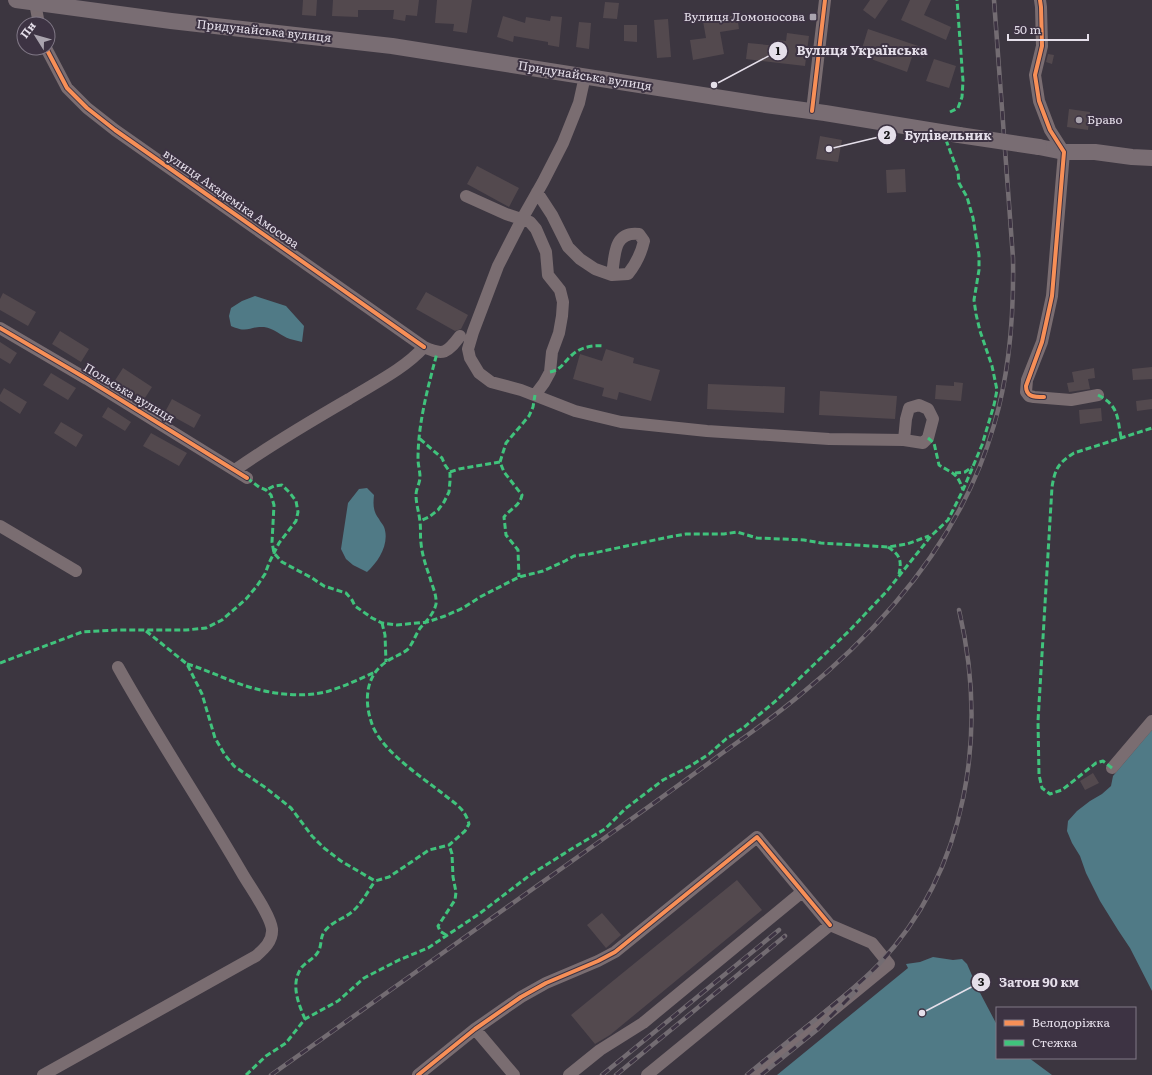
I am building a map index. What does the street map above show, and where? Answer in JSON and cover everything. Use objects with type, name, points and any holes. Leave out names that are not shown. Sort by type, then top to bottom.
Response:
[{"type":"main road","name":"Придунайська вулиця","points":[[16,0],[171,21],[392,46],[812,111],[1064,152],[1095,152],[1152,158]]},
{"type":"street","points":[[812,111],[825,0]]},
{"type":"street","points":[[1040,0],[1042,46],[1035,75],[1038,101],[1050,130],[1064,152],[1052,296],[1042,342],[1026,386],[1026,392],[1029,396],[1034,397],[1071,400],[1098,395]]},
{"type":"street","points":[[35,3],[38,16]]},
{"type":"street","name":"вулиця Академіка Амосова","points":[[50,56],[67,88],[87,108],[121,134],[424,347]]},
{"type":"street","points":[[585,76],[582,91],[568,130],[554,162],[498,266],[468,349],[470,358],[479,373],[491,382],[535,395],[554,404],[575,411],[621,422],[829,439],[904,440]]},
{"type":"street","points":[[537,192],[552,215],[568,247],[580,259],[595,269],[612,275]]},
{"type":"street","points":[[466,196],[506,214],[530,222],[536,229],[546,252],[548,275],[560,290],[563,302],[559,333],[552,352],[550,372],[535,395]]},
{"type":"street","name":"Польська вулиця","points":[[0,328],[87,378],[247,478]]},
{"type":"street","points":[[235,470],[403,366],[415,357],[424,347],[437,352],[445,352],[460,336]]},
{"type":"street","points":[[0,526],[76,571]]},
{"type":"street","points":[[43,1075],[256,956],[263,951],[271,938],[272,931],[268,918],[230,852],[145,715],[118,667]]},
{"type":"street","points":[[1112,768],[1152,721]]},
{"type":"street","points":[[418,1075],[497,1012],[540,987],[615,952],[757,837],[830,926],[872,943],[889,964],[754,1075]]},
{"type":"street","points":[[569,1075],[600,1050],[643,1023],[802,892]]},
{"type":"street","points":[[647,1075],[830,926]]},
{"type":"street","points":[[475,1029],[514,1075]]},
{"type":"water","points":[[255,296],[286,306],[304,326],[302,342],[287,338],[274,330],[264,327],[245,330],[231,326],[229,316],[231,308],[242,301]]},
{"type":"water","points":[[367,488],[374,495],[375,511],[384,527],[386,539],[376,563],[367,572],[353,565],[346,559],[341,549],[348,503],[359,489]]},
{"type":"water","points":[[1152,730],[1152,991],[1130,948],[1100,901],[1067,831],[1068,821],[1077,811],[1111,786],[1113,776]]},
{"type":"water","points":[[933,957],[953,960],[962,959],[967,964],[996,1023],[996,1059],[1030,1059],[1052,1075],[777,1075],[908,968],[906,964],[920,962]]},
{"type":"building","points":[[303,0],[317,0],[316,16],[302,15]]},
{"type":"building","points":[[333,0],[419,0],[417,16],[406,15],[405,21],[393,19],[394,10],[358,10],[358,17],[332,16]]},
{"type":"building","points":[[437,0],[472,0],[467,33],[453,31],[454,24],[435,23]]},
{"type":"building","points":[[870,0],[888,0],[875,19],[863,10]]},
{"type":"building","points":[[910,0],[931,0],[924,15],[951,27],[946,40],[901,20]]},
{"type":"building","points":[[605,2],[619,3],[617,19],[603,18]]},
{"type":"building","points":[[737,15],[739,29],[720,32],[724,54],[693,60],[690,40],[706,38],[703,21]]},
{"type":"building","points":[[503,16],[525,23],[526,17],[550,21],[551,16],[562,17],[559,47],[548,45],[548,42],[514,36],[513,42],[497,37]]},
{"type":"building","points":[[668,19],[671,57],[657,58],[654,20]]},
{"type":"building","points":[[579,22],[591,23],[589,49],[576,47]]},
{"type":"building","points":[[624,25],[637,25],[637,42],[624,41]]},
{"type":"building","points":[[868,29],[927,49],[924,58],[913,54],[907,72],[860,55]]},
{"type":"building","points":[[787,33],[809,36],[805,66],[746,59],[748,43],[778,46],[778,40],[786,41]]},
{"type":"building","points":[[1048,54],[1054,55],[1052,64],[1046,62]]},
{"type":"building","points":[[934,59],[956,66],[949,88],[926,81]]},
{"type":"building","name":"Браво","points":[[1069,109],[1090,112],[1088,130],[1067,127]]},
{"type":"building","points":[[820,136],[842,140],[838,162],[816,159]]},
{"type":"building","points":[[477,166],[519,188],[509,207],[467,184]]},
{"type":"building","points":[[905,169],[906,192],[887,193],[886,170]]},
{"type":"building","points":[[426,292],[468,315],[461,329],[455,331],[416,309]]},
{"type":"building","points":[[3,293],[36,312],[28,326],[0,310],[0,299]]},
{"type":"building","points":[[60,331],[89,349],[81,362],[52,344]]},
{"type":"building","points":[[0,342],[17,353],[10,364],[0,358]]},
{"type":"building","points":[[606,349],[634,358],[633,363],[660,370],[651,401],[619,392],[617,400],[602,396],[604,388],[573,379],[580,354],[602,361]]},
{"type":"building","points":[[1152,367],[1152,379],[1133,380],[1132,369]]},
{"type":"building","points":[[123,368],[152,387],[143,401],[114,382]]},
{"type":"building","points":[[1094,368],[1095,378],[1088,379],[1090,389],[1069,392],[1067,383],[1074,382],[1072,372]]},
{"type":"building","points":[[51,373],[76,388],[68,400],[43,385]]},
{"type":"building","points":[[954,382],[963,383],[961,401],[935,399],[936,385],[954,386]]},
{"type":"building","points":[[708,384],[785,387],[784,413],[707,409]]},
{"type":"building","points":[[4,388],[27,402],[20,414],[0,401],[0,395]]},
{"type":"building","points":[[820,391],[897,396],[895,419],[819,415]]},
{"type":"building","points":[[172,399],[201,415],[194,428],[165,412]]},
{"type":"building","points":[[1152,399],[1152,409],[1137,411],[1136,401]]},
{"type":"building","points":[[108,407],[131,422],[125,431],[102,417]]},
{"type":"building","points":[[1101,408],[1102,421],[1080,424],[1079,410]]},
{"type":"building","points":[[61,422],[83,435],[76,447],[54,433]]},
{"type":"building","points":[[151,433],[187,453],[179,466],[143,446]]},
{"type":"building","points":[[1093,773],[1099,783],[1085,790],[1080,781]]},
{"type":"building","points":[[737,880],[762,910],[610,1035],[595,1044],[571,1015]]},
{"type":"building","points":[[602,913],[621,935],[606,948],[587,925]]},
{"type":"railway","points":[[271,1075],[648,807],[791,703],[863,638],[918,574],[942,540],[963,503],[980,465],[994,425],[1004,384],[1010,342],[1013,300],[1013,258],[994,0]]},
{"type":"railway","points":[[747,1075],[850,991],[879,964],[909,927],[933,886],[951,843],[963,798],[970,751],[971,704],[968,657],[959,610]]},
{"type":"railway","points":[[602,1075],[779,930]]},
{"type":"railway","points":[[616,1075],[785,936]]},
{"type":"railway","points":[[761,1075],[818,1029],[857,990]]},
{"type":"marked path","points":[[950,112],[958,108],[962,97],[963,81],[957,0]]},
{"type":"marked path","points":[[246,1075],[266,1056],[286,1043],[305,1019],[338,1001],[364,978],[399,960],[428,948],[479,914],[530,875],[605,829],[625,809],[663,780],[692,765],[709,754],[726,739],[743,728],[778,699],[849,631],[887,591],[931,536],[948,520],[963,490],[982,445],[997,390],[992,366],[980,331],[974,300],[979,270],[979,255],[973,218],[967,197],[959,183],[958,172],[943,132]]},
{"type":"marked path","points":[[550,372],[560,368],[572,355],[583,348],[591,346],[604,346]]},
{"type":"marked path","points":[[146,631],[187,664],[202,694],[215,738],[225,755],[234,766],[266,788],[291,808],[312,836],[324,848],[341,861],[375,881],[389,877],[429,850],[449,845],[465,831],[469,824],[462,810],[402,762],[392,753],[377,734],[369,716],[367,698],[370,682],[374,674],[386,662],[407,650],[419,629],[432,614],[436,604],[435,594],[422,552],[416,495],[420,477],[418,459],[420,432],[427,392],[437,353]]},
{"type":"marked path","points":[[500,462],[506,443],[529,416],[533,407],[535,395]]},
{"type":"marked path","points":[[1098,395],[1110,403],[1116,413],[1121,437]]},
{"type":"marked path","points":[[1112,768],[1103,761],[1096,763],[1062,790],[1050,794],[1042,788],[1039,775],[1038,721],[1052,487],[1054,476],[1058,467],[1064,460],[1074,453],[1152,428]]},
{"type":"marked path","points":[[928,438],[934,443],[939,465],[951,472],[959,480],[963,490]]},
{"type":"marked path","points":[[420,439],[442,458],[450,472],[449,492],[444,502],[438,510],[429,517],[420,521]]},
{"type":"marked path","points":[[450,472],[500,462],[504,472],[522,495],[517,505],[504,517],[506,535],[518,550],[519,577]]},
{"type":"marked path","points":[[955,473],[965,472],[972,467]]},
{"type":"marked path","points":[[247,478],[271,495],[274,505],[272,542],[274,553],[282,562],[324,586],[346,593],[355,606],[372,618],[382,623],[397,625],[427,622],[445,616],[463,608],[480,597],[519,577],[543,571],[574,556],[686,534],[724,534],[737,532],[757,538],[804,540],[821,543],[888,547],[907,544],[929,536]]},
{"type":"marked path","points":[[0,663],[82,632],[118,630],[186,630],[206,628],[222,620],[246,599],[257,586],[265,574],[279,543],[296,521],[298,512],[296,501],[290,493],[282,485],[274,486],[266,490]]},
{"type":"marked path","points":[[888,547],[898,555],[900,561],[899,574]]},
{"type":"marked path","points":[[382,623],[385,635],[386,662]]},
{"type":"marked path","points":[[187,664],[251,688],[291,695],[317,694],[329,691],[347,685],[375,672]]},
{"type":"marked path","points":[[446,935],[440,931],[438,926],[455,900],[456,892],[453,877],[452,854],[449,845]]},
{"type":"marked path","points":[[305,1019],[296,993],[296,980],[298,973],[302,967],[318,952],[322,937],[327,928],[356,908],[375,881]]},
{"type":"cycle path","points":[[812,111],[825,0]]},
{"type":"cycle path","points":[[1040,0],[1042,46],[1035,75],[1039,101],[1050,130],[1064,152],[1052,296],[1042,342],[1026,386],[1026,390],[1031,396],[1044,397]]},
{"type":"cycle path","points":[[50,56],[67,88],[87,108],[115,130],[424,347]]},
{"type":"cycle path","points":[[0,328],[87,379],[247,478]]},
{"type":"cycle path","points":[[418,1075],[475,1029],[521,997],[546,983],[598,961],[615,952],[757,837],[830,925]]},
{"type":"place","name":"Вулиця Ломоносова","points":[[813,17]]},
{"type":"place","name":"Вулиця Українська","points":[[714,85]]},
{"type":"place","name":"Браво","points":[[1079,120]]},
{"type":"place","name":"Будівельник","points":[[829,149]]},
{"type":"place","name":"Затон 90 км","points":[[922,1013]]}]
